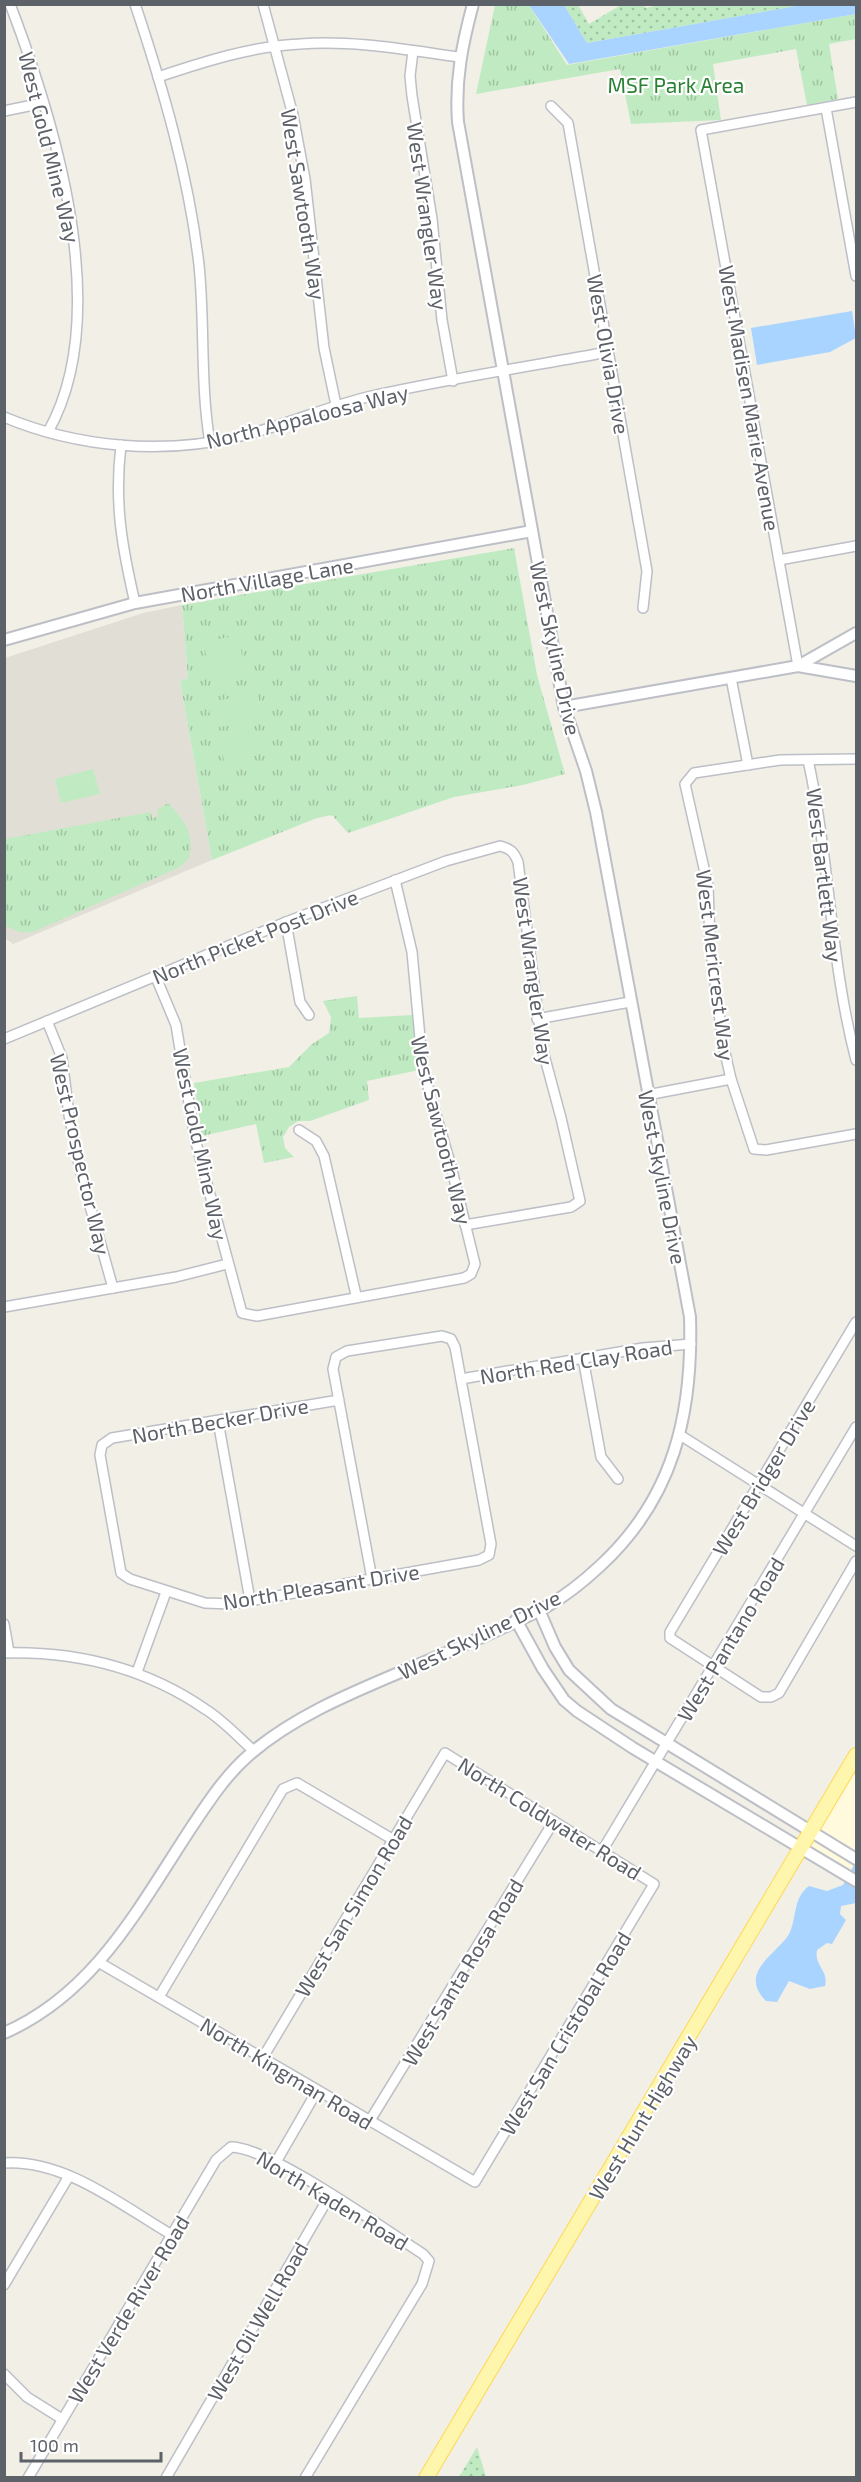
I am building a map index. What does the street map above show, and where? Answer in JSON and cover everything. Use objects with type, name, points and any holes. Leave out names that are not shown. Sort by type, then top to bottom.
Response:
[{"type":"main road","name":"West Hunt Highway","points":[[426,2478],[803,1848],[856,1755]]},
{"type":"street","name":"West Gold Mine Way","points":[[10,4],[43,103],[71,218],[78,266],[79,299],[68,372],[56,418],[48,432]]},
{"type":"street","points":[[135,4],[158,77],[175,144],[198,263],[206,415],[210,442]]},
{"type":"street","name":"West Sawtooth Way","points":[[263,4],[305,179],[324,348],[336,405]]},
{"type":"street","name":"West Skyline Drive","points":[[4,2033],[40,2014],[88,1976],[100,1963],[122,1935],[214,1794],[254,1751],[290,1724],[327,1704],[539,1610],[587,1578],[623,1545],[652,1503],[670,1468],[680,1435],[686,1406],[691,1344],[690,1317],[591,789],[564,707],[458,123],[456,88],[459,57],[473,4]]},
{"type":"street","points":[[158,77],[197,64],[275,47],[330,43],[459,57]]},
{"type":"street","name":"West Wrangler Way","points":[[413,51],[410,76],[412,96],[432,219],[442,321],[453,381]]},
{"type":"street","points":[[856,102],[826,108],[856,276]]},
{"type":"street","points":[[4,111],[43,103]]},
{"type":"street","name":"West Olivia Drive","points":[[551,106],[567,123],[609,352],[647,571],[643,608]]},
{"type":"street","name":"West Madisen Marie Avenue","points":[[798,666],[701,130],[826,108]]},
{"type":"street","name":"North Appaloosa Way","points":[[4,417],[48,432],[121,445],[154,448],[210,442],[242,436],[336,405],[609,352]]},
{"type":"street","points":[[121,445],[117,478],[117,513],[120,541],[135,603]]},
{"type":"street","name":"North Village Lane","points":[[4,640],[135,603],[532,531]]},
{"type":"street","points":[[779,560],[856,546]]},
{"type":"street","points":[[564,707],[798,666],[856,633]]},
{"type":"street","points":[[798,666],[856,676]]},
{"type":"street","points":[[731,678],[748,765],[780,760],[856,759]]},
{"type":"street","name":"West Bartlett Way","points":[[808,760],[826,859],[838,976],[856,1060]]},
{"type":"street","name":"West Mericrest Way","points":[[748,765],[694,773],[685,784],[708,886],[716,992],[731,1079],[754,1149],[766,1150],[856,1134]]},
{"type":"street","name":"North Picket Post Drive","points":[[4,1040],[155,975],[395,880],[457,858],[500,846],[509,849]]},
{"type":"street","name":"West Wrangler Way","points":[[465,1225],[571,1207],[580,1201],[561,1118],[549,1081],[537,1019],[518,862],[514,852],[509,849]]},
{"type":"street","name":"West Sawtooth Way","points":[[356,1295],[464,1278],[471,1274],[475,1264],[423,1070],[412,952],[395,880]]},
{"type":"street","points":[[286,922],[300,1002],[309,1015]]},
{"type":"street","name":"West Gold Mine Way","points":[[155,975],[176,1025],[195,1139],[242,1313],[257,1316],[356,1295]]},
{"type":"street","points":[[537,1019],[630,1002]]},
{"type":"street","name":"West Prospector Way","points":[[47,1021],[62,1058],[69,1115],[81,1174],[113,1288]]},
{"type":"street","points":[[647,1095],[731,1079]]},
{"type":"street","points":[[299,1130],[316,1141],[324,1156],[356,1295]]},
{"type":"street","points":[[4,1307],[113,1288],[227,1264]]},
{"type":"street","name":"West Bridger Drive","points":[[713,1667],[670,1638],[669,1632],[856,1322]]},
{"type":"street","points":[[372,1579],[333,1369],[336,1357],[347,1351],[442,1336],[451,1339],[455,1347],[461,1379]]},
{"type":"street","name":"North Red Clay Road","points":[[461,1379],[643,1348],[691,1344]]},
{"type":"street","points":[[583,1358],[601,1457],[618,1479]]},
{"type":"street","name":"North Pleasant Drive","points":[[121,1573],[130,1579],[166,1592],[205,1603],[232,1604],[479,1560],[489,1555],[491,1544],[461,1379]]},
{"type":"street","name":"North Becker Drive","points":[[121,1573],[99,1455],[102,1445],[112,1438],[339,1400]]},
{"type":"street","points":[[218,1421],[250,1600]]},
{"type":"street","name":"West Pantano Road","points":[[602,1851],[856,1427]]},
{"type":"street","points":[[680,1435],[856,1546]]},
{"type":"street","points":[[713,1667],[761,1697],[771,1697],[779,1693],[856,1561]]},
{"type":"street","points":[[136,1672],[166,1592]]},
{"type":"street","points":[[539,1610],[555,1647],[569,1670],[590,1692],[611,1709],[856,1859]]},
{"type":"street","points":[[516,1620],[543,1669],[564,1700],[595,1724],[856,1881]]},
{"type":"street","points":[[4,1624],[7,1652],[39,1652],[89,1659],[136,1672],[161,1682],[207,1710],[254,1751]]},
{"type":"street","name":"North Coldwater Road","points":[[445,1753],[654,1884]]},
{"type":"street","name":"West San Simon Road","points":[[262,2059],[445,1753]]},
{"type":"street","points":[[159,1997],[283,1790],[290,1785],[297,1783],[392,1839]]},
{"type":"street","name":"West Santa Rosa Road","points":[[369,2122],[554,1821]]},
{"type":"street","name":"West San Cristobal Road","points":[[475,2182],[654,1884]]},
{"type":"street","name":"North Kingman Road","points":[[100,1963],[475,2182]]},
{"type":"street","points":[[276,2162],[317,2091]]},
{"type":"street","name":"North Kaden Road","points":[[233,2147],[242,2147],[276,2162],[423,2254],[429,2261],[422,2284],[305,2478]]},
{"type":"street","name":"West Verde River Road","points":[[28,2478],[216,2160],[233,2147]]},
{"type":"street","points":[[4,2163],[38,2166],[69,2176],[172,2235]]},
{"type":"street","points":[[4,2285],[69,2176]]},
{"type":"street","name":"West Oil Well Road","points":[[166,2478],[330,2195]]},
{"type":"street","points":[[4,2374],[27,2397],[62,2419]]},
{"type":"shaded area","points":[[182,605],[188,678],[180,681],[212,860],[13,944],[5,938],[5,658],[143,613]]},
{"type":"shaded area","points":[[856,1755],[856,1872],[806,1843]]},
{"type":"green space","points":[[663,4],[802,5],[587,43],[564,5],[578,5],[589,24],[621,5],[643,5],[646,8]]},
{"type":"green space","name":"MSF Park Area","points":[[495,5],[529,5],[567,65],[856,14],[856,39],[829,44],[838,99],[807,105],[796,49],[713,64],[721,120],[631,124],[620,69],[476,94]]},
{"type":"green space","points":[[514,548],[537,675],[565,774],[523,785],[454,797],[348,833],[332,815],[317,818],[212,860],[180,681],[188,678],[182,605]]},
{"type":"green space","points":[[239,635],[242,656],[207,663],[204,642]]},
{"type":"green space","points":[[243,658],[246,679],[212,685],[208,664]]},
{"type":"green space","points":[[258,694],[262,720],[212,728],[208,702]]},
{"type":"green space","points":[[254,735],[258,755],[224,762],[221,740]]},
{"type":"green space","points":[[93,769],[100,794],[61,803],[55,779]]},
{"type":"green space","points":[[168,803],[179,815],[189,834],[189,858],[180,867],[33,932],[20,932],[5,926],[5,839],[151,812],[152,818],[158,817],[157,810]]},
{"type":"green space","points":[[357,996],[359,1018],[412,1015],[419,1070],[367,1081],[369,1100],[310,1121],[298,1121],[289,1127],[283,1137],[285,1148],[294,1157],[264,1163],[256,1124],[202,1136],[194,1083],[289,1067],[312,1044],[329,1033],[331,1017],[323,1001]]},
{"type":"green space","points":[[477,2447],[486,2477],[459,2477]]},
{"type":"water","points":[[529,5],[564,5],[587,43],[802,5],[856,5],[856,14],[569,64]]},
{"type":"water","points":[[852,311],[856,338],[830,352],[757,365],[751,328]]},
{"type":"water","points":[[856,1861],[856,1903],[841,1906],[840,1914],[846,1920],[832,1944],[827,1943],[817,1950],[818,1960],[825,1976],[825,1986],[810,1989],[789,1981],[777,2002],[766,2001],[758,1990],[756,1980],[758,1971],[790,1932],[800,1896],[809,1886],[827,1891],[843,1885]]}]
